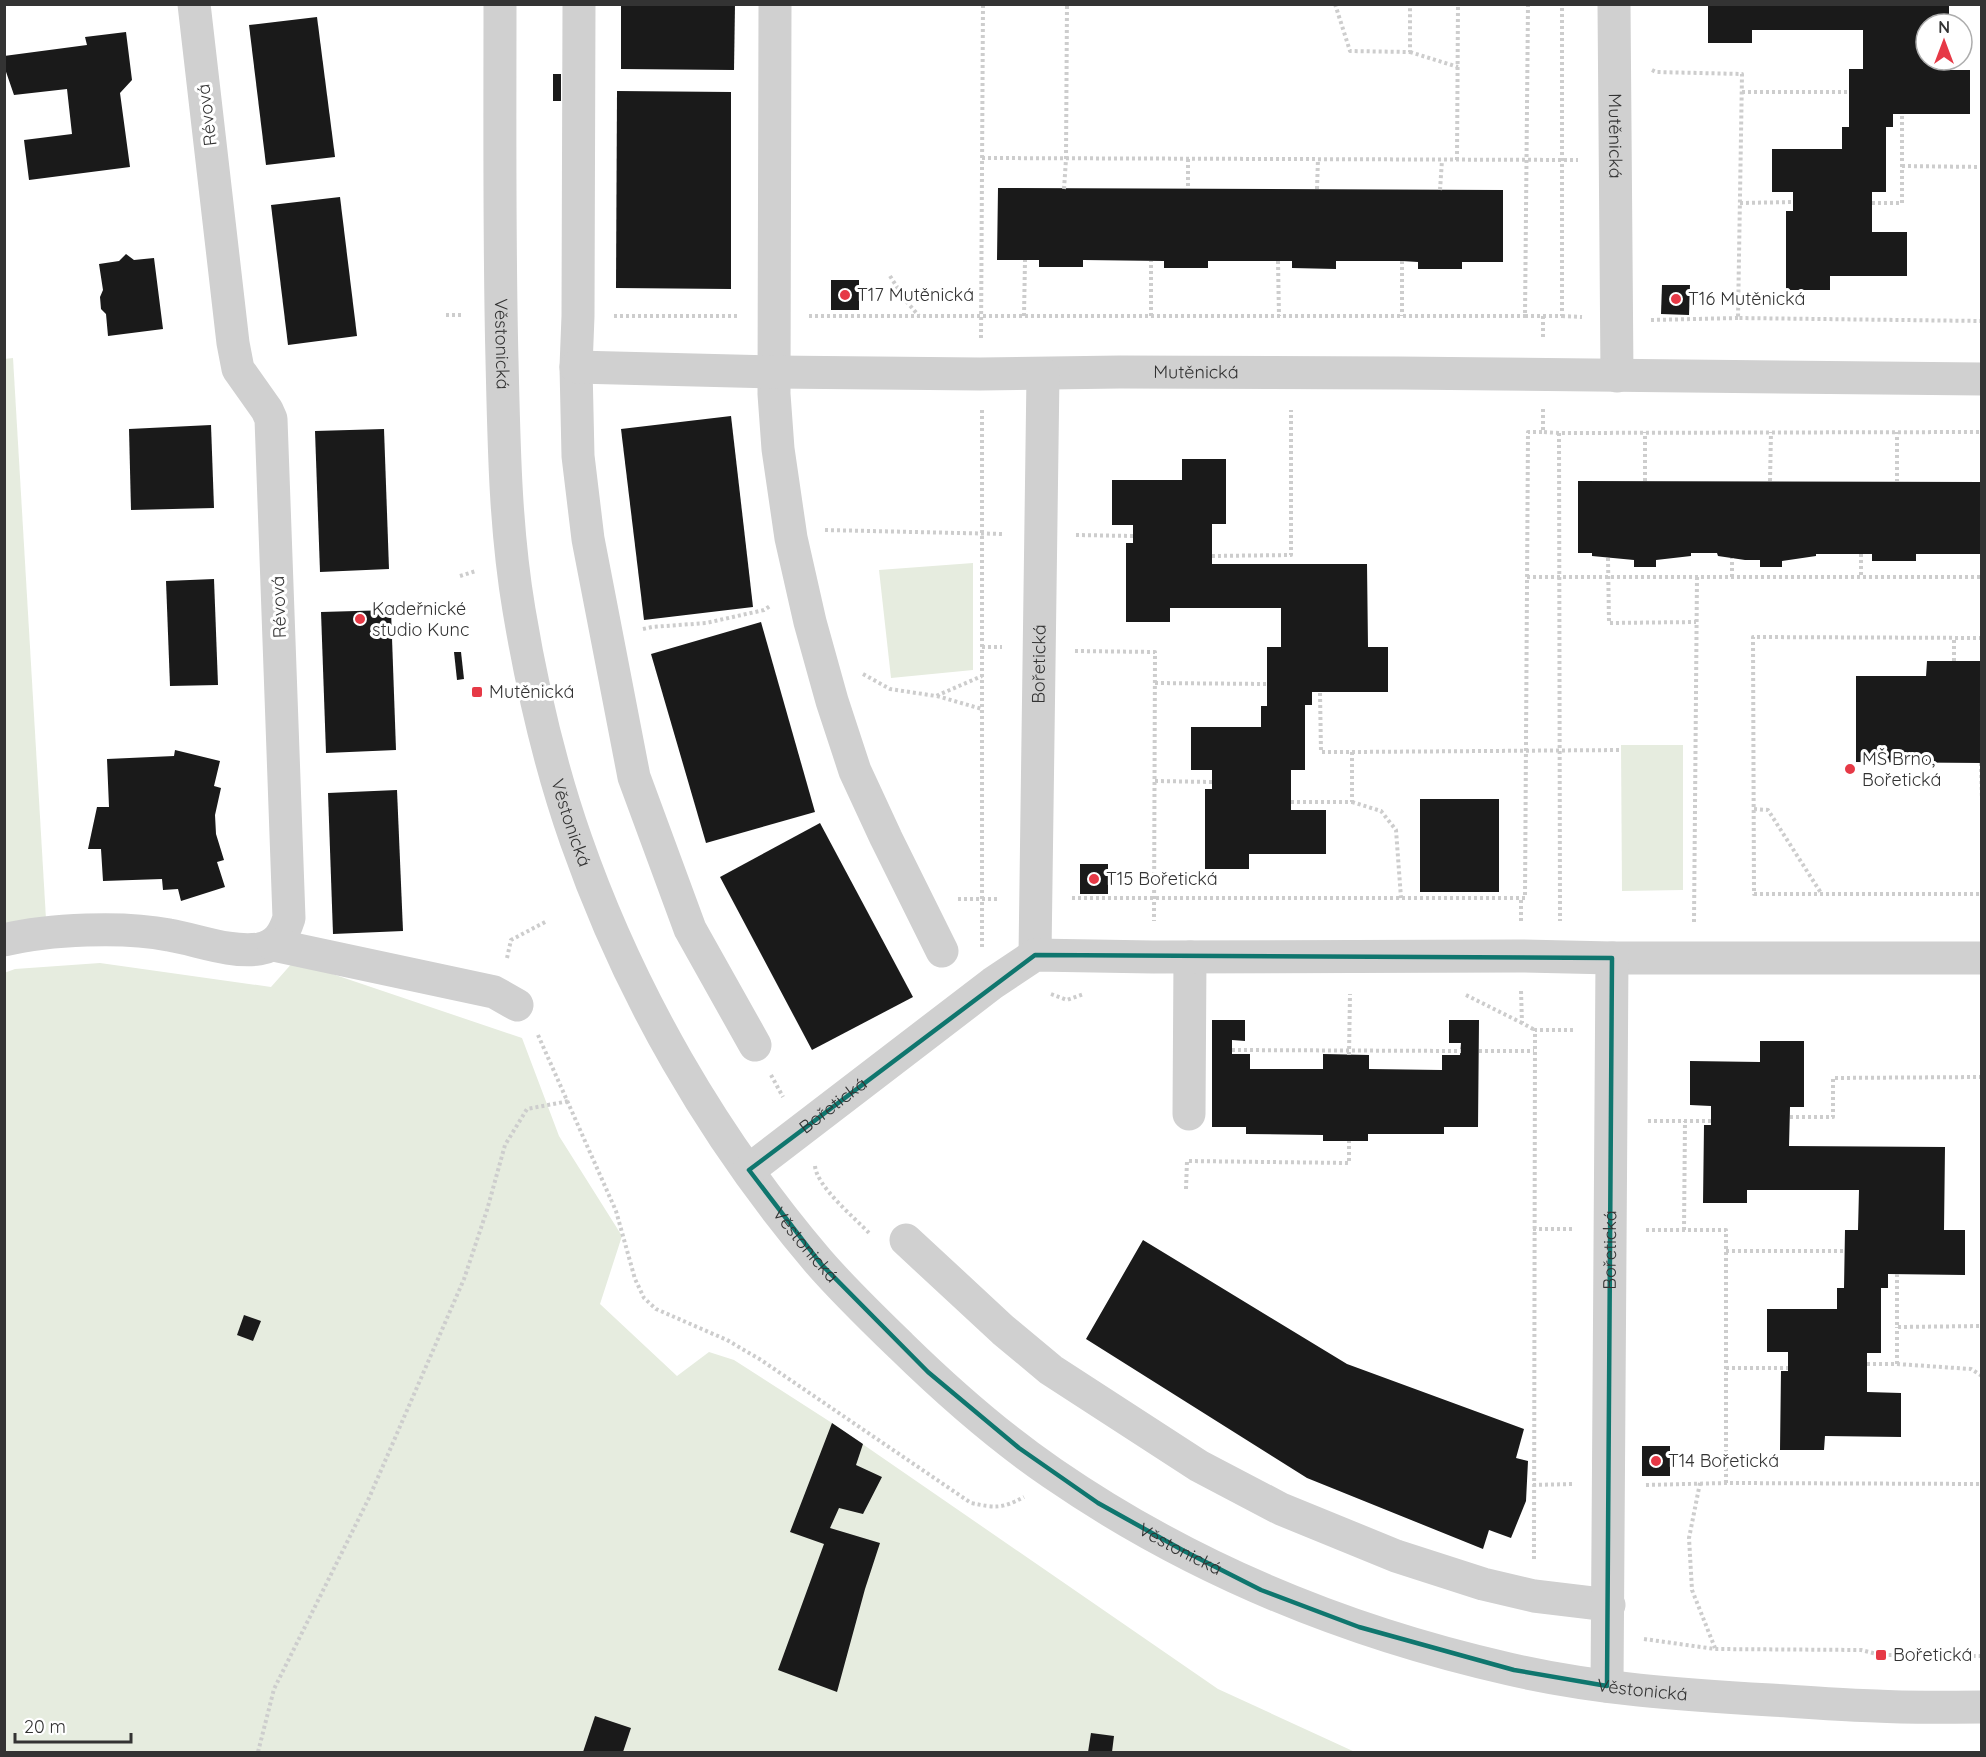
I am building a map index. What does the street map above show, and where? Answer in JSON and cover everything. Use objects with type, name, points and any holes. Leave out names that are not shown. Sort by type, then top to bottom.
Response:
[{"type":"street","name":"Révová","points":[[194,4],[233,343],[238,369],[267,410],[271,420],[290,899],[289,918],[285,932],[274,945]]},
{"type":"street","name":"Věstonická","points":[[500,4],[503,440],[507,512],[517,595],[534,689],[567,812],[610,929],[671,1048],[749,1170],[791,1228],[854,1301],[960,1400],[1053,1474],[1132,1523],[1186,1552],[1261,1590],[1308,1609],[1368,1630],[1483,1663],[1606,1686],[1700,1697],[1878,1707],[1982,1707]]},
{"type":"street","points":[[579,4],[576,367],[578,456],[588,539],[632,769],[638,788],[690,929],[756,1045]]},
{"type":"street","points":[[775,4],[774,394],[790,538],[826,682],[855,771],[942,951]]},
{"type":"street","name":"Mutěnická","points":[[1614,4],[1617,376]]},
{"type":"street","name":"Mutěnická","points":[[576,367],[980,374],[1399,373],[1982,379]]},
{"type":"street","name":"Bořetická","points":[[749,1170],[993,983],[1035,955],[1043,374]]},
{"type":"street","points":[[4,940],[34,934],[115,930],[166,934],[238,950],[260,949],[274,945],[494,992],[517,1005]]},
{"type":"street","points":[[1035,955],[1982,958]]},
{"type":"street","points":[[1189,1114],[1190,957]]},
{"type":"street","name":"Bořetická","points":[[1606,1686],[1609,1605],[1612,958]]},
{"type":"street","points":[[906,1239],[1003,1330],[1051,1371],[1198,1466],[1281,1509],[1396,1556],[1483,1584],[1534,1596],[1609,1605]]},
{"type":"path","points":[[982,949],[982,401],[980,374],[983,4]]},
{"type":"path","points":[[1064,189],[1067,4]]},
{"type":"path","points":[[1335,4],[1350,51],[1410,52],[1458,67]]},
{"type":"path","points":[[1410,4],[1410,52]]},
{"type":"path","points":[[1457,160],[1458,4]]},
{"type":"path","points":[[1525,316],[1528,4]]},
{"type":"path","points":[[578,316],[1562,316],[1563,4]]},
{"type":"path","points":[[1647,63],[1650,69],[1656,72],[1742,74],[1738,318]]},
{"type":"path","points":[[1742,92],[1849,92]]},
{"type":"path","points":[[1872,203],[1902,203],[1902,114]]},
{"type":"path","points":[[982,158],[1615,161]]},
{"type":"path","points":[[1188,159],[1188,189]]},
{"type":"path","points":[[1317,189],[1318,159]]},
{"type":"path","points":[[1440,190],[1442,160]]},
{"type":"path","points":[[1902,166],[1982,167]]},
{"type":"path","points":[[1740,203],[1793,202]]},
{"type":"path","points":[[1024,316],[1025,260]]},
{"type":"path","points":[[1151,261],[1151,316]]},
{"type":"path","points":[[1278,261],[1279,316]]},
{"type":"path","points":[[1402,261],[1402,316]]},
{"type":"path","points":[[890,276],[919,316]]},
{"type":"path","points":[[446,315],[468,315]]},
{"type":"path","points":[[1542,348],[1543,316]]},
{"type":"path","points":[[1642,320],[1738,318],[1982,321]]},
{"type":"path","points":[[1543,399],[1543,432]]},
{"type":"path","points":[[1212,556],[1291,555],[1291,408]]},
{"type":"path","points":[[955,899],[1525,898],[1528,432],[1982,432]]},
{"type":"path","points":[[1645,432],[1645,481]]},
{"type":"path","points":[[1770,481],[1771,432]]},
{"type":"path","points":[[1897,432],[1897,482]]},
{"type":"path","points":[[1559,433],[1560,928]]},
{"type":"path","points":[[819,530],[982,534]]},
{"type":"path","points":[[1075,535],[1133,536]]},
{"type":"path","points":[[1861,554],[1861,577]]},
{"type":"path","points":[[1608,558],[1609,623],[1696,622]]},
{"type":"path","points":[[1732,558],[1732,577]]},
{"type":"path","points":[[1527,577],[1982,577]]},
{"type":"path","points":[[1694,929],[1696,577]]},
{"type":"path","points":[[607,638],[652,627],[706,623],[764,610],[800,585]]},
{"type":"path","points":[[1982,638],[1753,637],[1755,894],[1982,894]]},
{"type":"path","points":[[1954,638],[1954,661]]},
{"type":"path","points":[[1067,647],[1076,651],[1155,652],[1153,957]]},
{"type":"path","points":[[859,672],[890,688],[936,696],[982,709]]},
{"type":"path","points":[[936,696],[982,676]]},
{"type":"path","points":[[1155,683],[1268,684]]},
{"type":"path","points":[[1320,692],[1321,752],[1621,750]]},
{"type":"path","points":[[1352,752],[1352,802]]},
{"type":"path","points":[[1981,763],[1982,800]]},
{"type":"path","points":[[1155,782],[1212,782]]},
{"type":"path","points":[[1291,802],[1352,802],[1381,811],[1396,830],[1401,898]]},
{"type":"path","points":[[1754,809],[1768,810],[1821,894]]},
{"type":"path","points":[[1521,898],[1521,927]]},
{"type":"path","points":[[511,940],[547,921]]},
{"type":"path","points":[[1521,981],[1522,1023],[1535,1030],[1612,1030]]},
{"type":"path","points":[[1349,1053],[1350,994]]},
{"type":"path","points":[[517,1005],[534,1024],[616,1211],[634,1279],[644,1298],[656,1309],[727,1340],[761,1359],[971,1503],[988,1507],[1005,1507],[1026,1496],[1053,1474]]},
{"type":"path","points":[[1534,1596],[1535,1030]]},
{"type":"path","points":[[1232,1050],[1349,1053],[1461,1051]]},
{"type":"path","points":[[1479,1051],[1534,1051]]},
{"type":"path","points":[[1790,1117],[1833,1117],[1833,1078],[1982,1077]]},
{"type":"path","points":[[258,1752],[274,1689],[369,1498],[464,1279],[488,1210],[505,1145],[527,1108],[569,1101]]},
{"type":"path","points":[[1653,1121],[1710,1121]]},
{"type":"path","points":[[1684,1230],[1685,1121]]},
{"type":"path","points":[[1186,1189],[1187,1161],[1349,1163],[1349,1142]]},
{"type":"path","points":[[1642,1228],[1726,1230],[1726,1483]]},
{"type":"path","points":[[1726,1251],[1845,1251]]},
{"type":"path","points":[[1897,1274],[1897,1364]]},
{"type":"path","points":[[1897,1327],[1982,1326]]},
{"type":"path","points":[[1867,1364],[1971,1369],[1982,1376]]},
{"type":"path","points":[[1726,1368],[1788,1368]]},
{"type":"path","points":[[1700,1483],[1689,1538],[1692,1590],[1715,1648]]},
{"type":"path","points":[[1638,1485],[1700,1483],[1982,1484]]},
{"type":"path","points":[[1533,1485],[1574,1484]]},
{"type":"path","points":[[1643,1629],[1643,1639],[1715,1648],[1861,1650],[1881,1655],[1982,1656]]},
{"type":"highlighted area","points":[[1035,955],[1612,958],[1607,1686],[1514,1670],[1359,1627],[1261,1590],[1186,1552],[1098,1503],[1019,1448],[928,1372],[821,1264],[749,1170]]},
{"type":"shaded area","points":[[13,358],[46,919],[4,929],[4,359]]},
{"type":"shaded area","points":[[973,563],[973,670],[891,678],[879,570]]},
{"type":"shaded area","points":[[1621,745],[1683,745],[1683,890],[1622,891]]},
{"type":"shaded area","points":[[294,961],[522,1038],[559,1136],[622,1236],[600,1304],[677,1376],[709,1352],[734,1360],[832,1423],[1218,1689],[1355,1752],[5,1752],[4,973],[15,969],[100,963],[271,987]]},
{"type":"building","points":[[621,4],[735,4],[734,70],[621,69]]},
{"type":"building","points":[[1708,4],[1949,4],[1949,12],[1914,12],[1914,72],[1970,72],[1970,114],[1893,114],[1893,127],[1886,127],[1886,192],[1872,192],[1872,232],[1907,232],[1907,276],[1830,276],[1830,290],[1786,290],[1786,211],[1793,211],[1793,192],[1772,192],[1772,149],[1842,149],[1842,127],[1849,127],[1849,69],[1863,69],[1863,30],[1752,30],[1752,43],[1708,43]]},
{"type":"building","points":[[317,17],[335,157],[266,165],[249,25]]},
{"type":"building","points":[[126,32],[132,80],[120,93],[130,167],[29,180],[24,140],[72,134],[67,89],[14,95],[4,66],[4,56],[87,45],[85,37]]},
{"type":"building","points":[[553,74],[561,74],[561,101],[553,101]]},
{"type":"building","points":[[617,91],[731,92],[731,289],[616,288]]},
{"type":"building","points":[[998,188],[1503,190],[1503,262],[1462,262],[1462,269],[1418,269],[1418,262],[1402,261],[1336,261],[1336,269],[1292,268],[1292,261],[1208,261],[1208,268],[1164,268],[1164,261],[1083,260],[1083,267],[1039,267],[1039,260],[997,260]]},
{"type":"building","points":[[340,197],[357,336],[288,345],[271,205]]},
{"type":"building","points":[[126,254],[134,260],[154,258],[163,329],[108,336],[106,314],[101,309],[100,297],[103,290],[99,264],[119,261]]},
{"type":"building","name":"T17 Mutěnická","points":[[831,280],[859,280],[859,310],[831,310]]},
{"type":"building","name":"T16 Mutěnická","points":[[1662,285],[1690,285],[1689,315],[1661,314]]},
{"type":"building","points":[[731,416],[753,607],[644,620],[621,429]]},
{"type":"building","points":[[211,425],[214,508],[131,510],[129,429]]},
{"type":"building","points":[[384,429],[389,569],[320,572],[315,431]]},
{"type":"building","points":[[1182,459],[1226,459],[1226,524],[1212,524],[1212,564],[1367,564],[1368,647],[1388,647],[1388,692],[1312,692],[1312,705],[1305,705],[1305,770],[1291,770],[1291,810],[1326,810],[1326,854],[1249,854],[1249,869],[1205,869],[1205,789],[1212,789],[1212,770],[1191,770],[1191,727],[1261,727],[1261,706],[1267,706],[1267,647],[1281,647],[1281,608],[1170,608],[1170,622],[1126,622],[1126,543],[1133,543],[1133,525],[1112,525],[1112,480],[1182,480]]},
{"type":"building","points":[[1578,481],[1982,482],[1982,554],[1916,554],[1916,561],[1872,561],[1872,554],[1816,554],[1816,556],[1782,561],[1782,567],[1760,567],[1760,560],[1718,556],[1717,553],[1691,553],[1691,556],[1656,560],[1656,567],[1634,567],[1634,560],[1578,553]]},
{"type":"building","points":[[214,579],[218,685],[170,686],[166,581]]},
{"type":"building","points":[[391,610],[396,750],[326,753],[321,612]]},
{"type":"building","points":[[761,622],[815,812],[706,843],[651,654]]},
{"type":"building","points":[[454,652],[461,652],[464,679],[457,680]]},
{"type":"building","points":[[1927,661],[1982,661],[1982,763],[1856,762],[1856,676],[1926,676]]},
{"type":"building","points":[[175,750],[220,761],[214,786],[221,788],[215,815],[216,834],[224,860],[217,862],[225,887],[181,901],[178,889],[163,890],[162,879],[103,881],[101,849],[88,849],[97,807],[109,807],[107,759],[174,756]]},
{"type":"building","points":[[397,790],[403,931],[333,934],[328,793]]},
{"type":"building","points":[[1420,799],[1499,799],[1499,892],[1420,892]]},
{"type":"building","points":[[820,823],[913,997],[812,1050],[720,877]]},
{"type":"building","name":"T15 Bořetická","points":[[1080,864],[1108,864],[1108,894],[1080,894]]},
{"type":"building","points":[[1212,1020],[1245,1020],[1245,1041],[1232,1040],[1232,1054],[1250,1054],[1250,1069],[1323,1069],[1323,1054],[1369,1055],[1369,1069],[1442,1070],[1442,1055],[1460,1055],[1461,1043],[1449,1043],[1449,1020],[1479,1020],[1478,1127],[1444,1127],[1444,1134],[1368,1134],[1368,1141],[1323,1141],[1323,1135],[1246,1134],[1246,1127],[1212,1127]]},
{"type":"building","points":[[1760,1041],[1804,1041],[1804,1107],[1790,1107],[1789,1146],[1945,1147],[1944,1230],[1965,1230],[1965,1275],[1888,1274],[1888,1288],[1881,1288],[1881,1353],[1867,1353],[1867,1392],[1901,1393],[1901,1437],[1825,1436],[1824,1450],[1780,1450],[1781,1371],[1788,1371],[1788,1352],[1767,1352],[1767,1309],[1837,1309],[1837,1288],[1844,1288],[1845,1230],[1858,1230],[1859,1190],[1747,1190],[1747,1203],[1703,1203],[1704,1125],[1711,1125],[1711,1106],[1690,1105],[1690,1061],[1760,1062]]},
{"type":"building","points":[[1143,1240],[1347,1364],[1524,1429],[1516,1458],[1528,1461],[1526,1501],[1511,1538],[1489,1530],[1483,1549],[1307,1478],[1086,1339]]},
{"type":"building","points":[[244,1315],[261,1321],[253,1341],[237,1335]]},
{"type":"building","points":[[832,1423],[863,1444],[856,1465],[882,1477],[863,1514],[839,1508],[830,1528],[880,1543],[837,1692],[778,1670],[824,1544],[790,1532]]},
{"type":"building","name":"T14 Bořetická","points":[[1642,1446],[1670,1446],[1670,1476],[1642,1476]]},
{"type":"building","points":[[595,1716],[631,1728],[623,1752],[583,1752]]},
{"type":"building","points":[[1091,1733],[1114,1736],[1112,1752],[1088,1752]]},
{"type":"place","name":"T17 Mutěnická","points":[[845,295]]},
{"type":"place","name":"T16 Mutěnická","points":[[1676,299]]},
{"type":"place","name":"Kadeřnické studio Kunc","points":[[360,619]]},
{"type":"place","name":"Mutěnická","points":[[477,692]]},
{"type":"place","name":"MŠ Brno, Bořetická","points":[[1850,769]]},
{"type":"place","name":"T15 Bořetická","points":[[1094,879]]},
{"type":"place","name":"T14 Bořetická","points":[[1656,1461]]},
{"type":"place","name":"Bořetická","points":[[1881,1655]]}]
